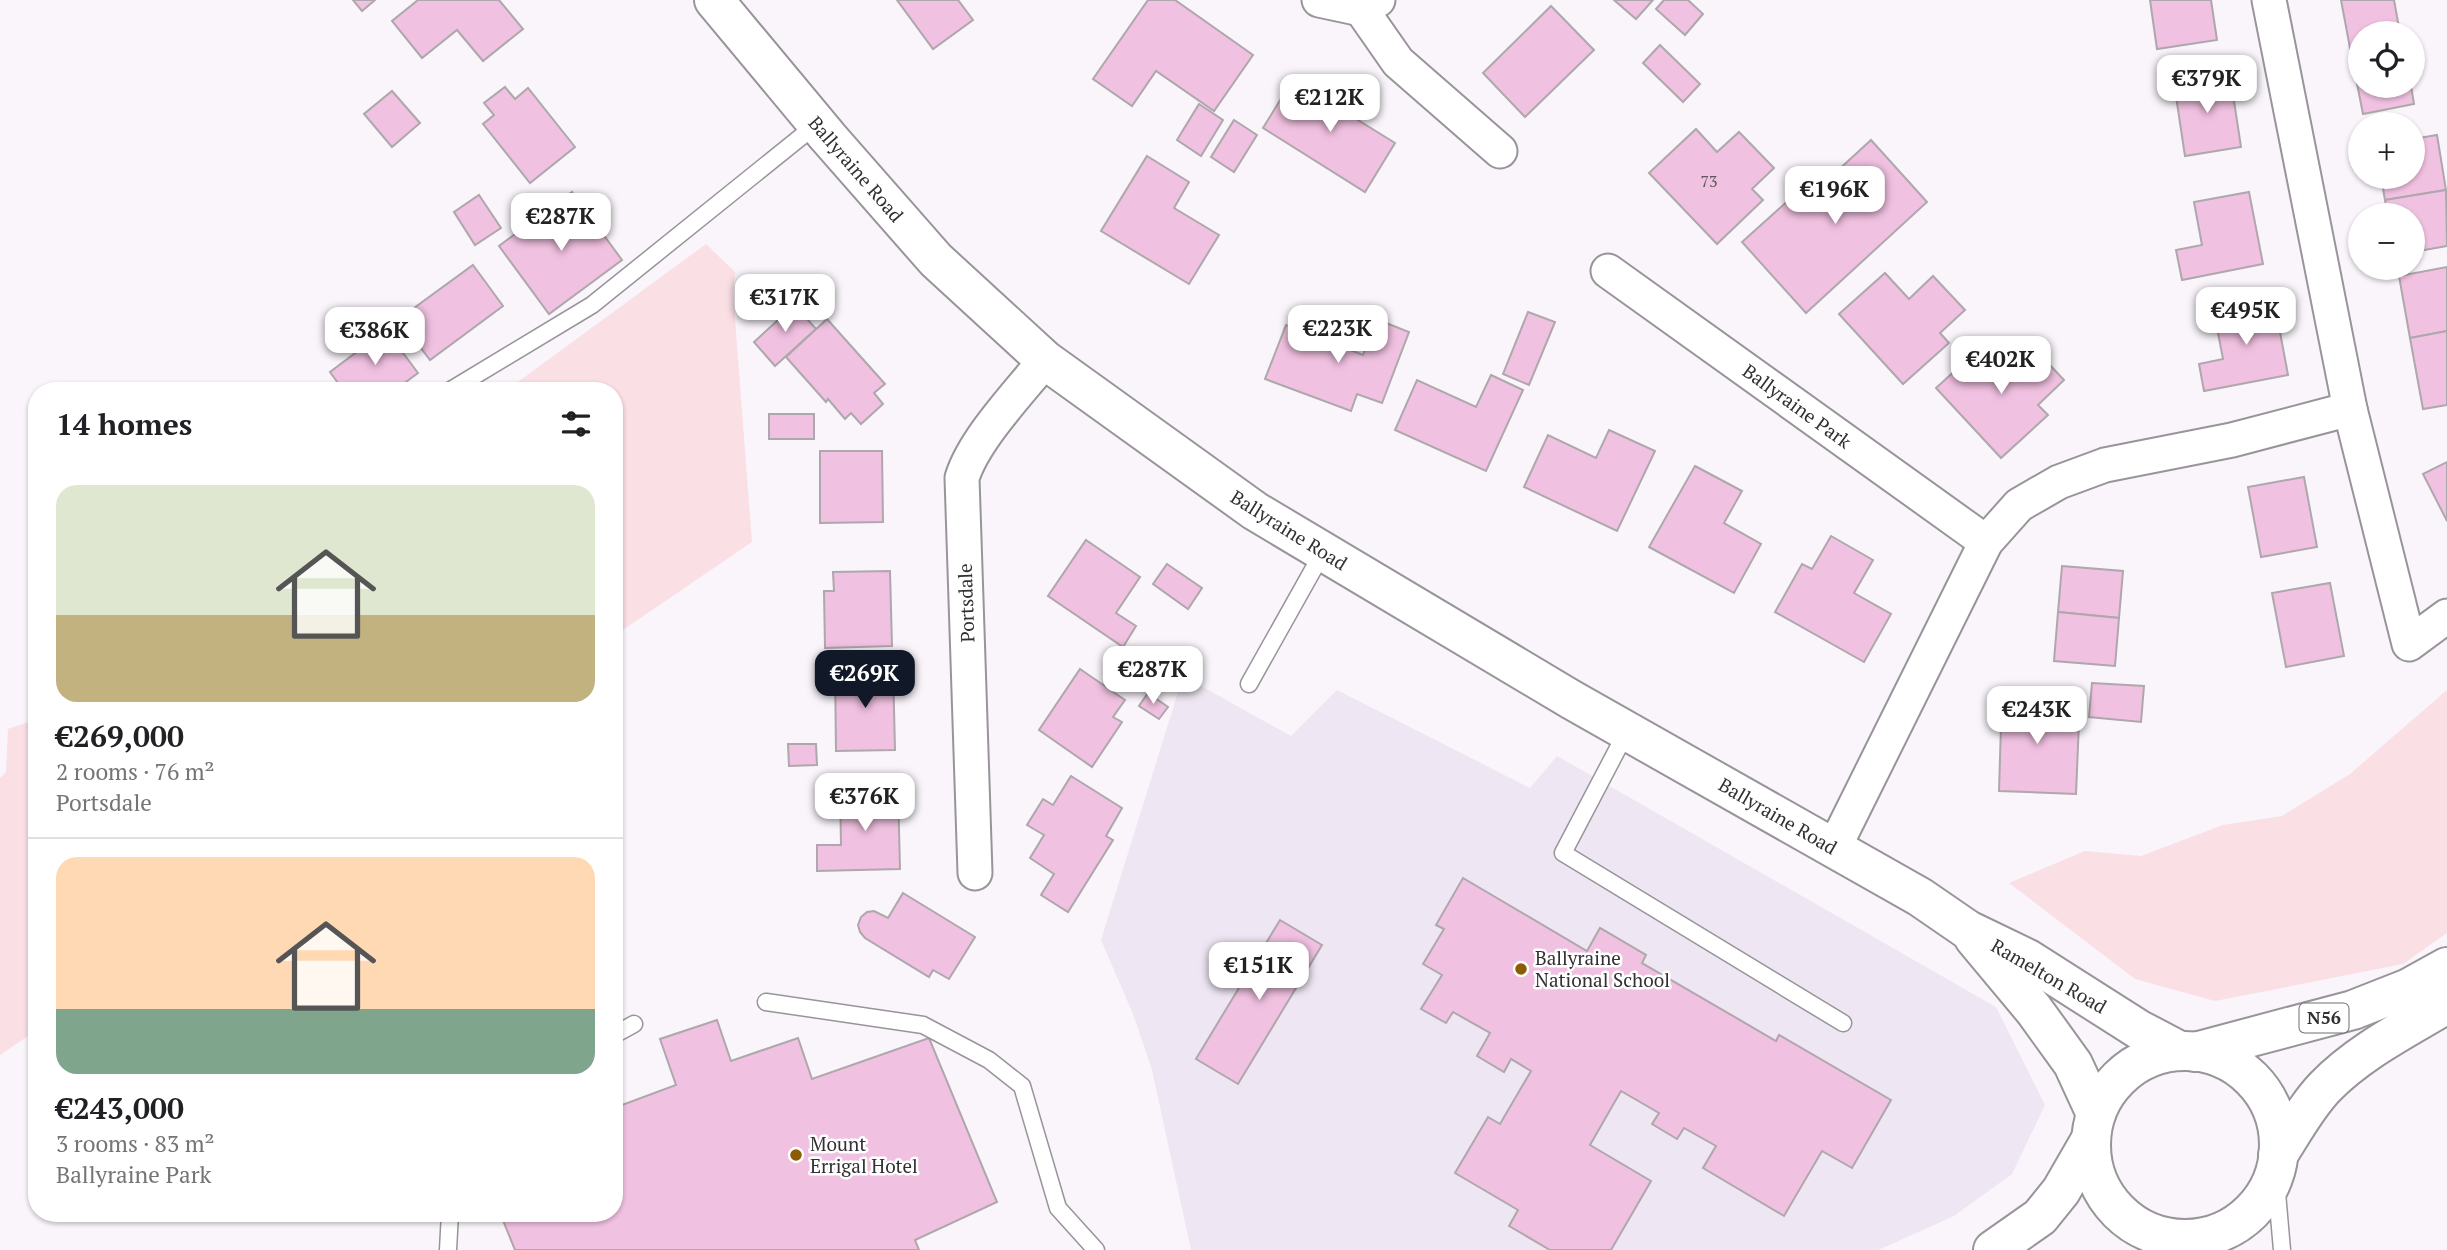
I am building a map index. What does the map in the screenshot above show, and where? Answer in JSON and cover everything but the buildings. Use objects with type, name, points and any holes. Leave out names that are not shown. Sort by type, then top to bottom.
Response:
[{"type":"main road","name":"Ballyraine Road","points":[[714,0],[817,124],[936,260],[1045,360],[1255,511],[1627,730],[1920,897],[1968,930]]},
{"type":"main road","name":"Ramelton Road","points":[[1968,930],[2028,959],[2138,1029],[2188,1052]]},
{"type":"main road","name":"Ramelton Road","points":[[1968,930],[2034,1010],[2073,1064],[2094,1127]]},
{"type":"main road","name":"N56","points":[[1993,1250],[2040,1217],[2061,1191],[2094,1127],[2105,1096],[2129,1070],[2153,1057],[2188,1052],[2353,1010],[2409,988],[2447,967]]},
{"type":"main road","name":"N56","points":[[2147,1250],[2198,1242],[2224,1231],[2250,1213],[2266,1192],[2277,1163],[2310,1104],[2351,1064],[2385,1040],[2447,1004]]},
{"type":"main road","points":[[2188,1052],[2213,1056],[2228,1062],[2255,1083],[2265,1096],[2277,1124],[2277,1163]]},
{"type":"main road","name":"N56","points":[[2094,1127],[2096,1175],[2114,1206],[2132,1223],[2144,1229],[2166,1237],[2198,1242]]},
{"type":"street","points":[[1318,0],[1369,4],[1398,62],[1500,151]]},
{"type":"street","points":[[2269,0],[2350,409],[2409,644],[2447,616]]},
{"type":"street","name":"Ballyraine Park","points":[[1608,271],[1986,542]]},
{"type":"street","name":"Portsdale","points":[[975,873],[962,478],[966,464],[1045,360]]},
{"type":"street","points":[[1834,848],[1986,542],[2019,505],[2059,482],[2105,466],[2232,440],[2350,409]]},
{"type":"lane","points":[[464,382],[592,305],[817,124]]},
{"type":"lane","points":[[1249,684],[1323,552]]},
{"type":"lane","points":[[1627,730],[1563,853],[1843,1023]]},
{"type":"lane","points":[[766,1002],[923,1025],[989,1060],[1022,1086],[1058,1208],[1096,1250]]},
{"type":"lane","points":[[623,1030],[634,1024]]},
{"type":"lane","points":[[2277,1163],[2282,1250]]},
{"type":"lane","points":[[448,1250],[450,1222]]},
{"type":"shaded area","points":[[706,244],[735,272],[733,293],[752,542],[623,630],[623,382],[518,382]]},
{"type":"shaded area","name":"Ballyraine National School","points":[[1183,676],[1291,736],[1337,690],[1530,788],[1557,756],[1996,1007],[2045,1105],[2012,1174],[1954,1216],[1878,1250],[1191,1250],[1152,1070],[1133,1014],[1101,940]]},
{"type":"shaded area","points":[[2447,690],[2447,933],[2403,964],[2215,1001],[2135,979],[2009,883],[2085,851],[2141,856],[2223,825],[2282,816],[2350,774]]},
{"type":"shaded area","points":[[28,722],[28,1036],[0,1055],[0,778],[6,772],[8,729]]},
{"type":"place","name":"Ballyraine National School","points":[[1521,969]]},
{"type":"place","name":"Mount Errigal Hotel","points":[[796,1155]]}]
